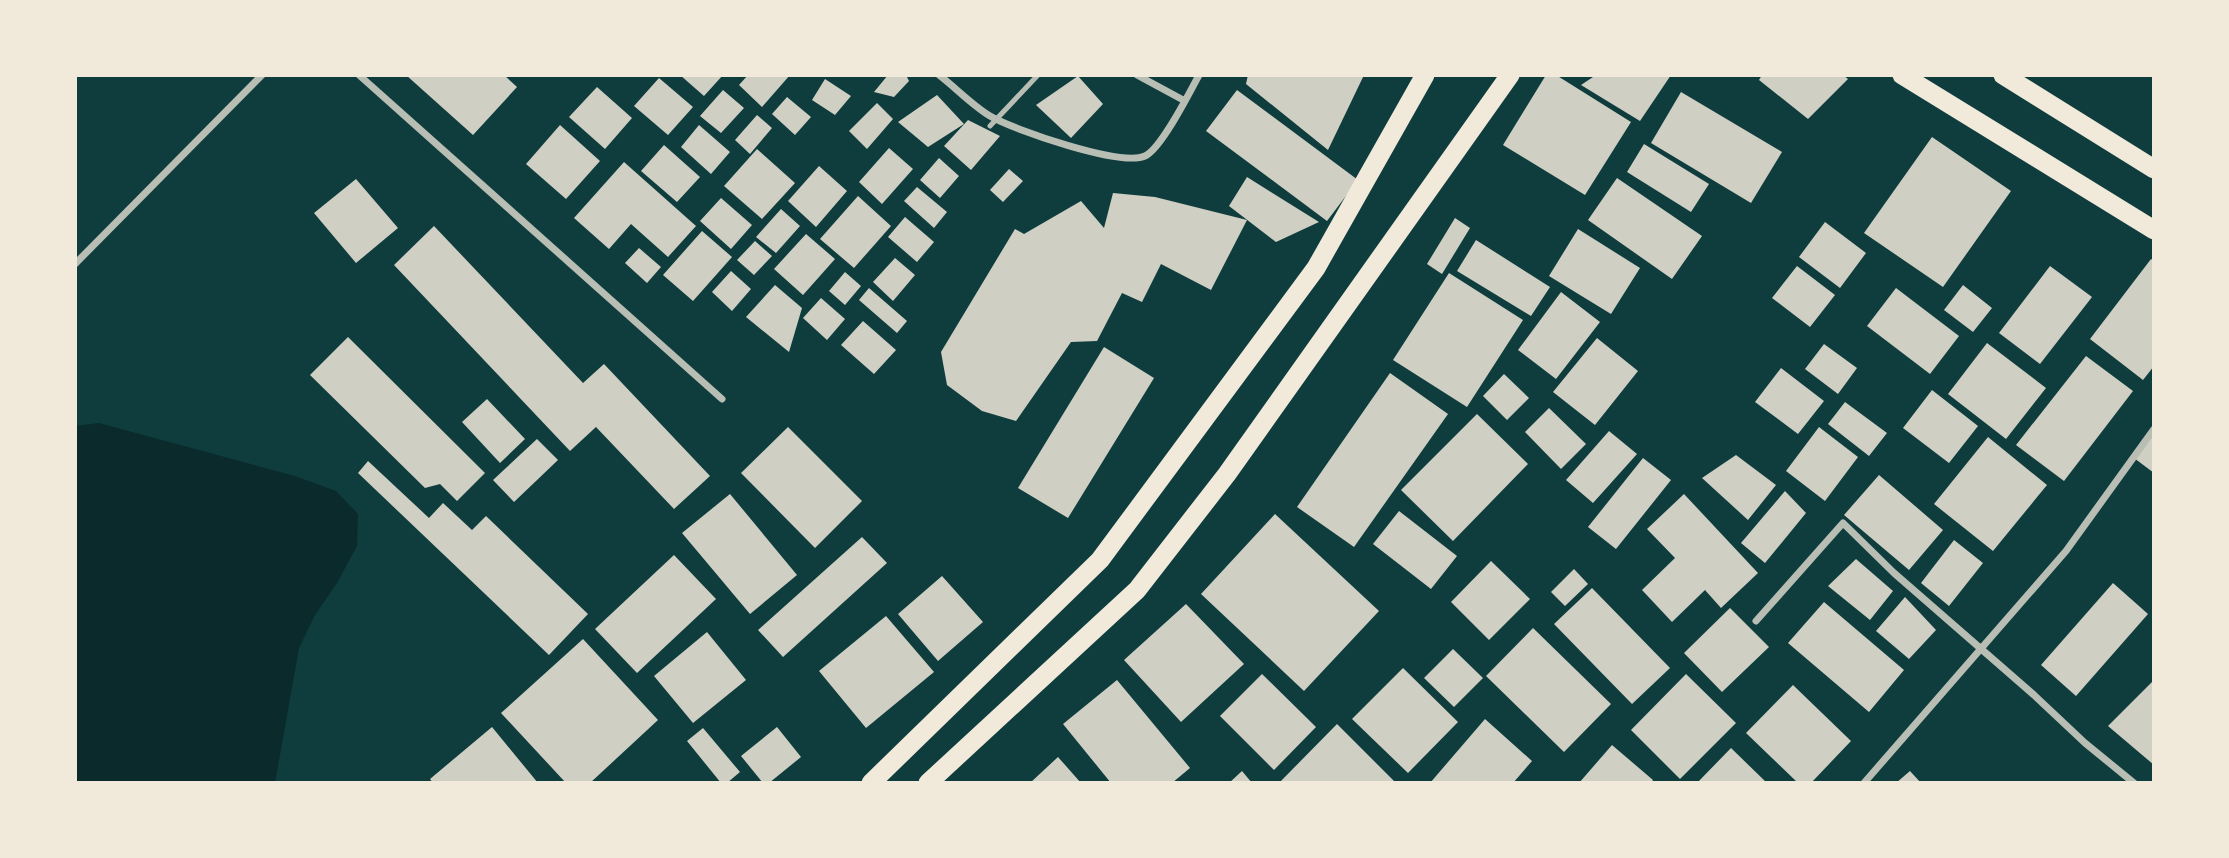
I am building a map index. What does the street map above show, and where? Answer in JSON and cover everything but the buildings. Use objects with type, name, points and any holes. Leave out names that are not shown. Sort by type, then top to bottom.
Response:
[{"type":"highway","points":[[871,783],[1100,560],[1317,268],[1425,75]]},
{"type":"highway","points":[[929,783],[1137,590],[1227,474],[1510,75]]},
{"type":"highway","points":[[2003,75],[2154,169]]},
{"type":"highway","points":[[1913,78],[2154,230]]},
{"type":"street","points":[[75,264],[262,75]]},
{"type":"street","points":[[359,75],[722,398]]},
{"type":"street","points":[[939,75],[989,116],[1022,131],[1081,149],[1138,158],[1148,155],[1158,143],[1199,75]]},
{"type":"street","points":[[1137,75],[1185,101]]},
{"type":"street","points":[[1864,783],[2066,551],[2154,429]]},
{"type":"street","points":[[1756,621],[1843,523],[1894,573],[2085,743],[2134,783]]},
{"type":"lane","points":[[990,126],[1038,75]]},
{"type":"water","points":[[99,423],[295,476],[336,491],[358,514],[357,546],[337,583],[315,615],[299,648],[275,783],[75,783],[75,426]]}]
